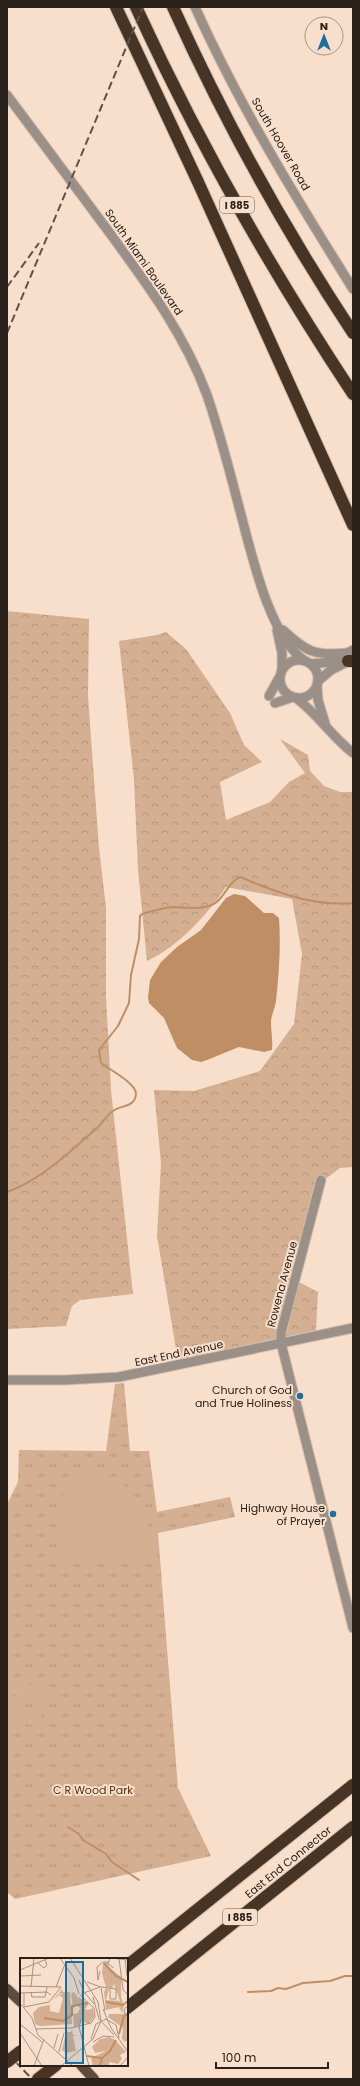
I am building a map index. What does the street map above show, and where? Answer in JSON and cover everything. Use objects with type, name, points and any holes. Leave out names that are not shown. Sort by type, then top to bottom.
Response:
[{"type":"highway","points":[[116,7],[201,189],[353,525]]},
{"type":"highway","name":"I 885","points":[[136,7],[181,101],[242,215],[305,320],[353,394]]},
{"type":"highway","name":"I 885","points":[[173,7],[242,146],[309,263],[353,333]]},
{"type":"highway","name":"East End Connector","points":[[128,1965],[353,1785]]},
{"type":"highway","name":"East End Connector","points":[[128,2007],[353,1827]]},
{"type":"highway","points":[[7,2062],[20,2052]]},
{"type":"highway","points":[[38,2079],[55,2066]]},
{"type":"main road","points":[[7,1989],[20,2001]]},
{"type":"main road","points":[[82,2066],[94,2079]]},
{"type":"street","name":"South Hoover Road","points":[[195,7],[228,74],[262,136],[353,289]]},
{"type":"street","name":"South Miami Boulevard","points":[[7,95],[146,281],[169,317],[190,355],[214,416],[255,565],[276,622],[290,648],[308,662]]},
{"type":"street","name":"South Miami Boulevard","points":[[276,622],[282,653],[281,673]]},
{"type":"street","points":[[276,622],[297,644],[307,650],[351,657]]},
{"type":"street","points":[[351,657],[331,670],[309,695],[272,699],[281,673],[292,661],[327,663],[351,657]]},
{"type":"street","points":[[308,662],[317,672],[318,700],[325,723]]},
{"type":"street","points":[[281,673],[283,689],[295,697],[325,723],[337,739],[353,753]]},
{"type":"street","name":"Rowena Avenue","points":[[321,1180],[281,1333],[281,1343],[353,1628]]},
{"type":"street","name":"East End Avenue","points":[[7,1380],[65,1380],[120,1377],[353,1328]]},
{"type":"green space","points":[[7,611],[89,619],[88,696],[99,848],[106,908],[106,997],[111,1090],[133,1294],[80,1300],[72,1306],[66,1326],[7,1329]]},
{"type":"green space","points":[[166,632],[186,649],[230,713],[244,745],[262,762],[220,782],[226,820],[270,802],[289,782],[305,773],[280,739],[308,755],[310,771],[324,786],[340,792],[353,792],[353,1167],[340,1168],[316,1186],[293,1279],[318,1292],[316,1331],[178,1361],[157,1236],[161,1163],[154,1090],[194,1091],[260,1071],[294,1024],[302,954],[292,899],[226,887],[210,909],[181,939],[159,955],[147,961],[138,870],[134,780],[119,641],[157,635]]},
{"type":"green space","name":"C R Wood Park","points":[[124,1383],[130,1451],[149,1451],[157,1512],[230,1497],[235,1517],[158,1533],[178,1788],[211,1856],[15,1899],[7,1892],[7,1504],[18,1482],[19,1450],[106,1451],[115,1384]]},
{"type":"green space","points":[[73,1469],[112,1479],[131,1492],[144,1513],[149,1528],[153,1545],[151,1555],[147,1557],[65,1559],[59,1553],[60,1502]]},
{"type":"green space","points":[[20,1682],[49,1690],[44,1704],[16,1696]]},
{"type":"green space","points":[[14,1705],[42,1713],[38,1727],[9,1719]]},
{"type":"shaded area","points":[[234,894],[245,896],[264,913],[273,913],[279,918],[280,939],[278,981],[276,1001],[271,1020],[272,1050],[264,1052],[239,1047],[201,1062],[192,1060],[177,1048],[164,1018],[149,1003],[148,998],[150,980],[161,962],[177,947],[201,930],[226,898]]},
{"type":"waterway","points":[[7,1192],[20,1187],[56,1164],[98,1127],[111,1113],[116,1109],[130,1104],[135,1099],[136,1094],[132,1086],[122,1077],[101,1063],[99,1050],[118,1026],[129,1003],[131,975],[139,939],[140,916],[142,914],[172,907],[195,908],[209,906],[214,904],[232,883],[240,877],[282,893],[306,900],[341,904],[353,903]]},
{"type":"waterway","points":[[68,1827],[79,1834],[83,1840],[106,1854],[112,1862],[139,1880]]},
{"type":"waterway","points":[[248,1992],[271,1991],[278,1988],[286,1989],[303,1983],[330,1981],[345,1976],[353,1976]]},
{"type":"railway","points":[[7,333],[143,7]]},
{"type":"railway","points":[[7,287],[39,243]]},
{"type":"railway","points":[[7,2053],[32,2079]]},
{"type":"place","name":"Church of God and True Holiness","points":[[300,1396]]},
{"type":"place","name":"Highway House of Prayer","points":[[333,1514]]}]
